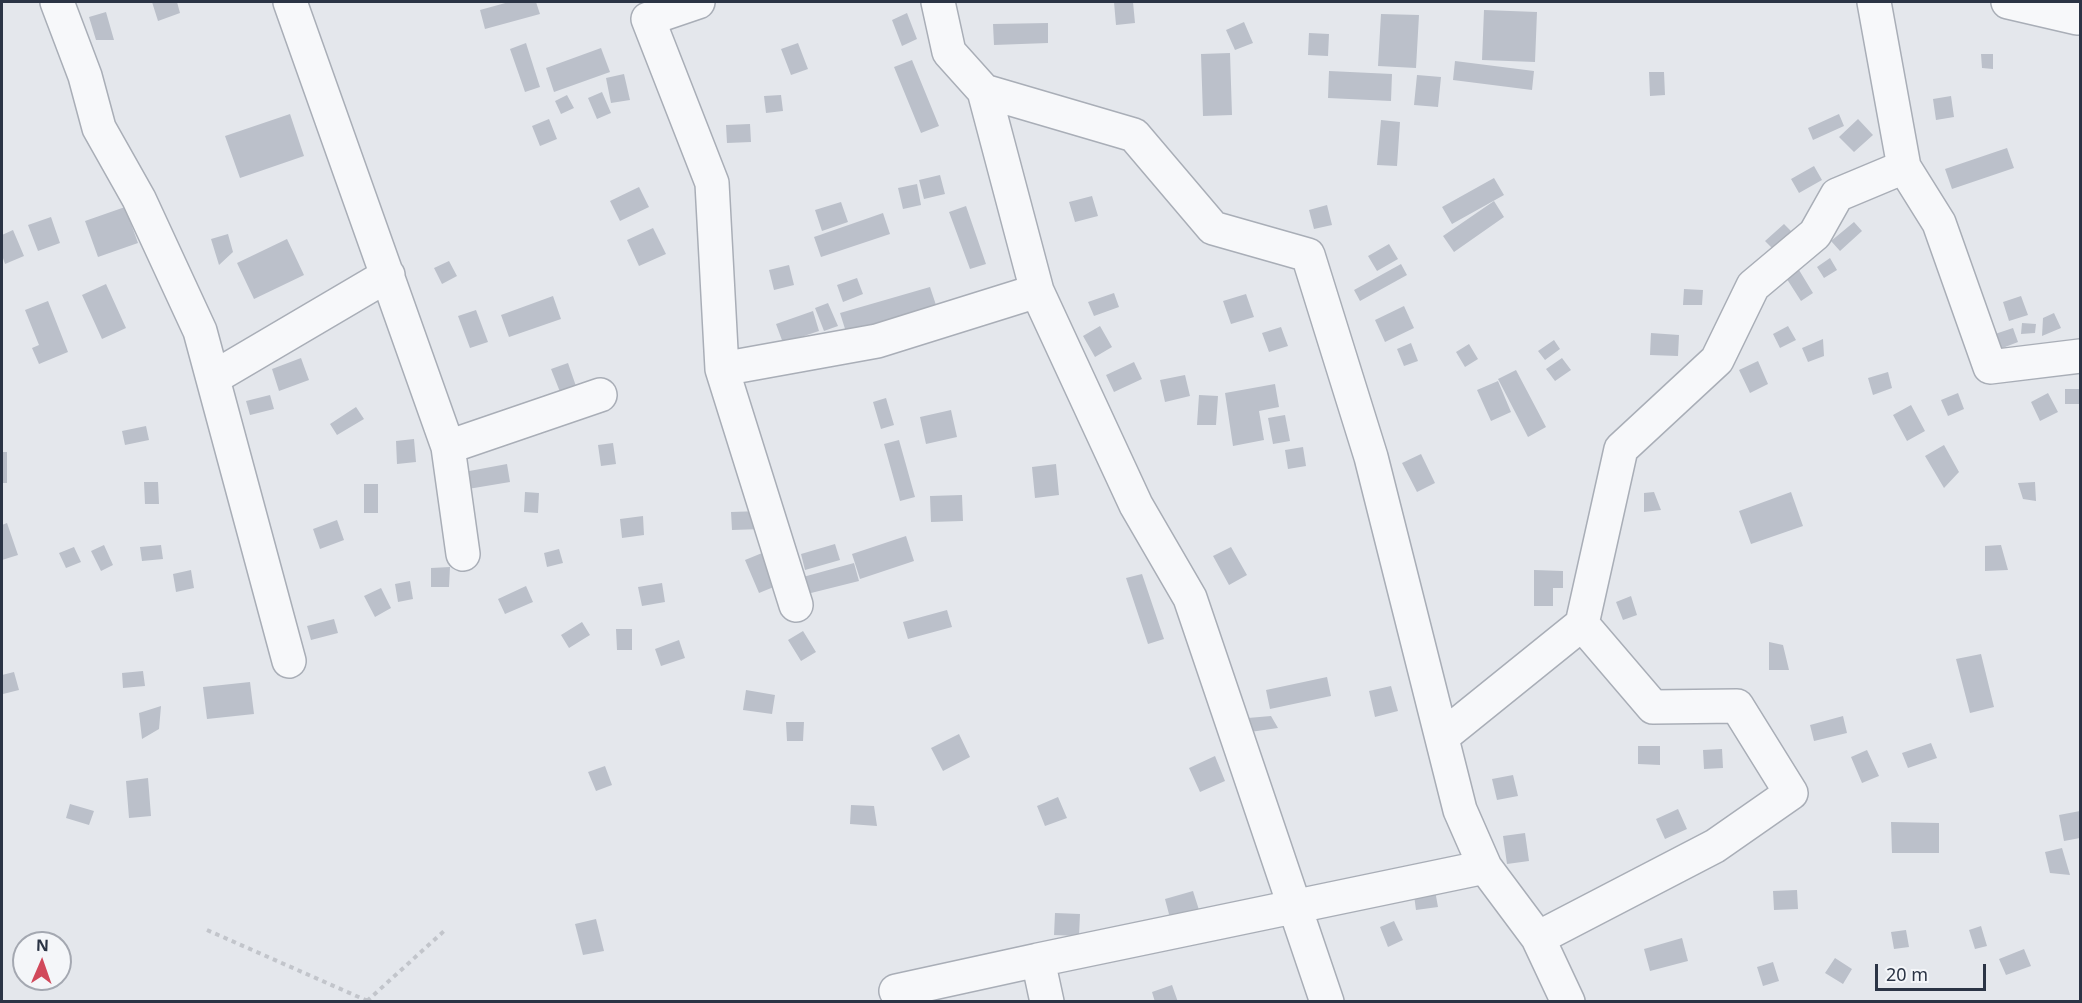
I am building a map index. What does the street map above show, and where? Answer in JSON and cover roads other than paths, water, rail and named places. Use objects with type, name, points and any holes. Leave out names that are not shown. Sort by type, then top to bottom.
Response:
[{"type":"street","points":[[57,2],[85,76],[99,128],[139,199],[196,321],[289,661]]},
{"type":"street","points":[[290,2],[448,447],[463,554]]},
{"type":"street","points":[[698,2],[648,19],[711,183],[722,369],[796,605]]},
{"type":"street","points":[[938,2],[949,52],[984,91],[1037,291],[1136,505],[1190,598],[1327,1002]]},
{"type":"street","points":[[1874,2],[1904,167],[1939,223],[1990,367],[2080,356]]},
{"type":"street","points":[[2008,2],[2077,18]]},
{"type":"street","points":[[984,91],[1134,135],[1213,228],[1308,255],[1371,457],[1460,810],[1485,867],[1538,938],[1568,1002]]},
{"type":"street","points":[[1442,737],[1582,624],[1621,449],[1718,360],[1753,286],[1815,234],[1837,195],[1904,167]]},
{"type":"street","points":[[213,378],[388,275]]},
{"type":"street","points":[[722,369],[877,341],[1037,291]]},
{"type":"street","points":[[448,447],[600,395]]},
{"type":"street","points":[[1538,938],[1715,846],[1791,793],[1737,706],[1653,707],[1582,624]]},
{"type":"street","points":[[896,992],[1038,960],[1485,867]]},
{"type":"street","points":[[1038,960],[1047,1002]]}]
